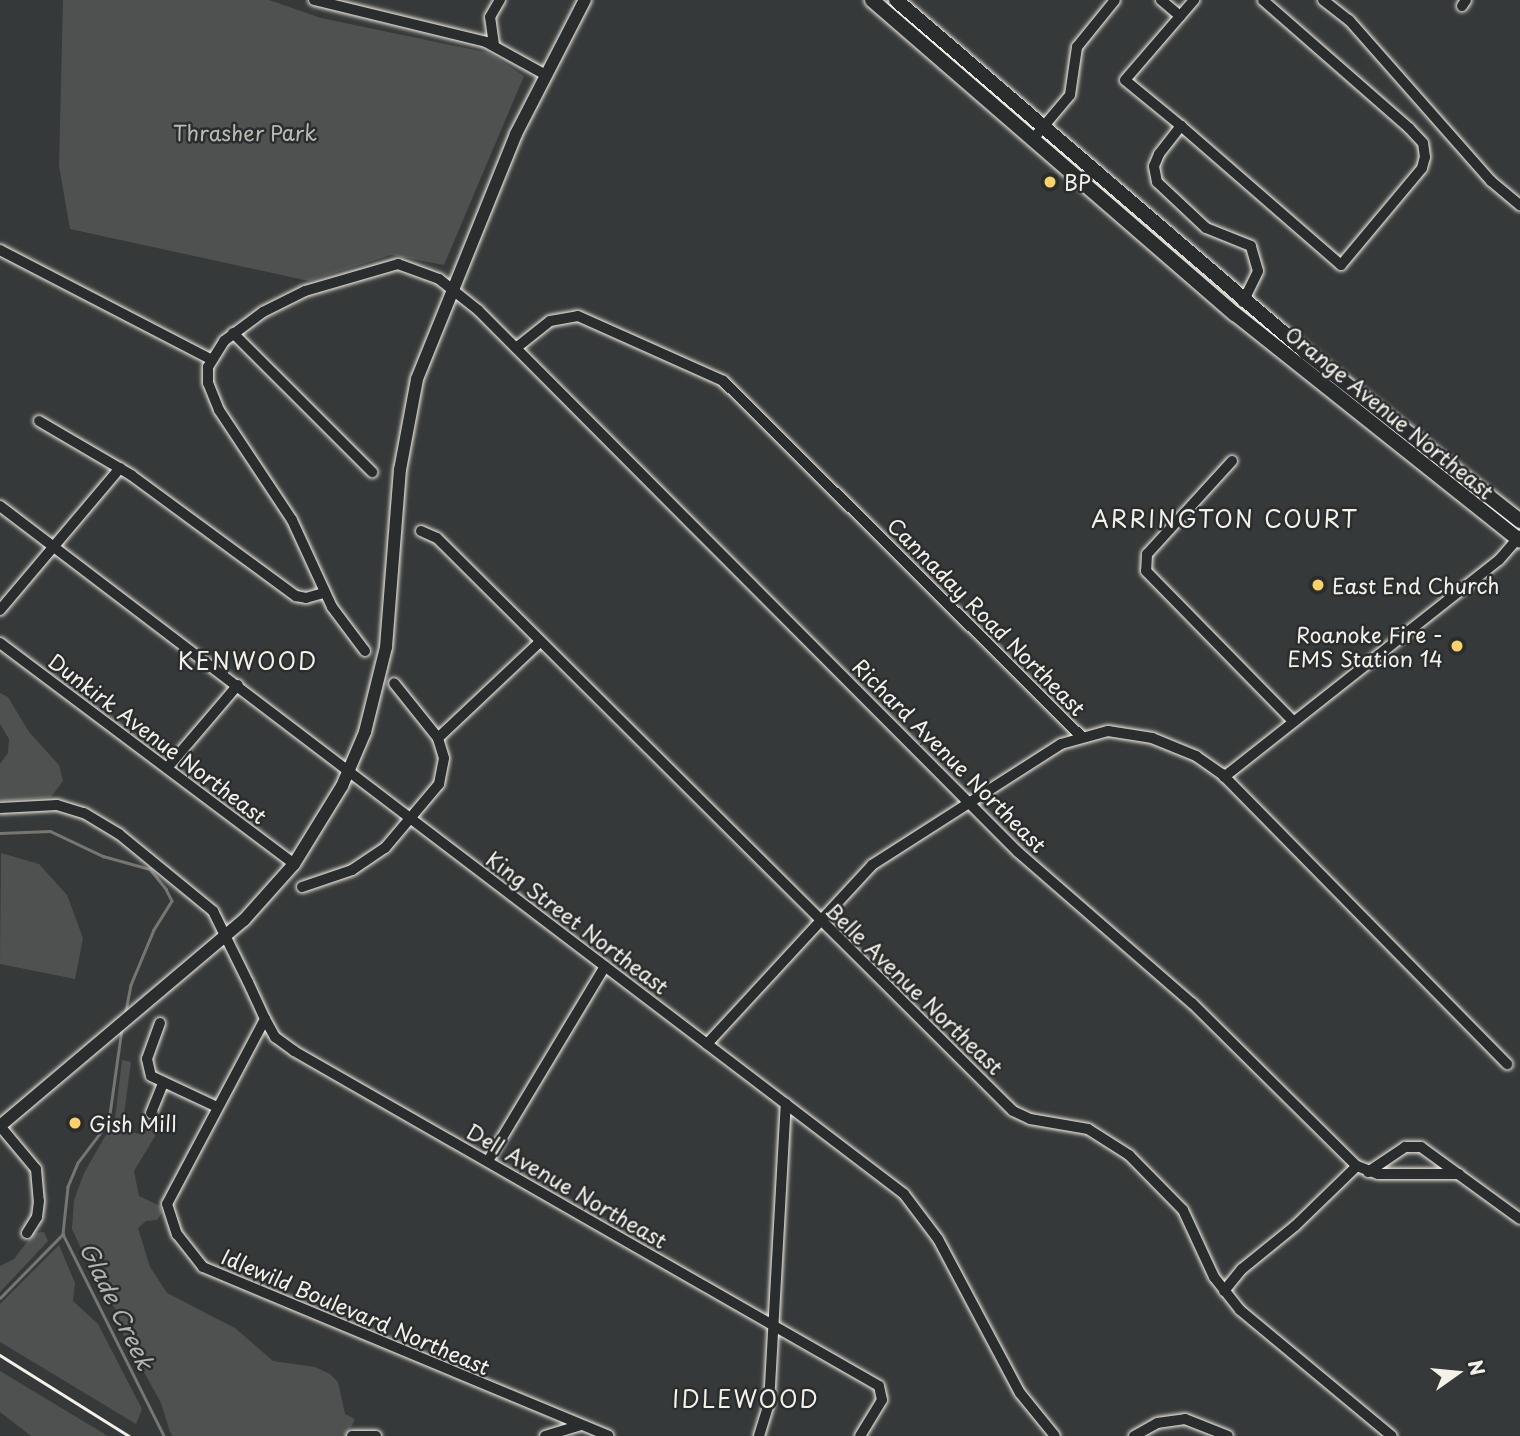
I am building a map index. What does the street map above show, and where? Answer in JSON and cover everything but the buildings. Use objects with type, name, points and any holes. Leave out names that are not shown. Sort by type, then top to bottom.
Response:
[{"type":"highway","name":"Orange Avenue Northeast","points":[[872,0],[1235,314],[1519,539]]},
{"type":"highway","name":"Orange Avenue Northeast","points":[[896,0],[1244,300],[1520,521]]},
{"type":"main road","points":[[0,1126],[226,936],[294,864],[349,770],[374,703],[386,647],[400,470],[410,410],[424,356],[544,74],[585,0]]},
{"type":"street","points":[[314,0],[494,45],[544,74]]},
{"type":"street","points":[[494,45],[490,17],[500,0]]},
{"type":"street","points":[[1033,139],[1070,95],[1077,47],[1115,0]]},
{"type":"street","points":[[1161,0],[1180,16]]},
{"type":"street","points":[[1194,0],[1125,80],[1341,265],[1422,168],[1423,143],[1263,0]]},
{"type":"street","points":[[1323,0],[1349,20],[1490,181],[1520,205]]},
{"type":"street","points":[[1181,126],[1159,154],[1154,166],[1157,182],[1206,228],[1251,246],[1258,271],[1235,314]]},
{"type":"street","points":[[0,250],[210,359],[207,376],[215,400],[292,520],[324,593],[365,651]]},
{"type":"street","name":"Richard Avenue Northeast","points":[[210,359],[233,333],[282,301],[383,266],[412,266],[452,288],[516,348],[1048,881],[1210,1020],[1357,1166],[1368,1172],[1460,1174]]},
{"type":"street","name":"Cannaday Road Northeast","points":[[516,348],[550,321],[578,316],[723,381],[1080,736],[1108,731],[1141,734],[1196,756],[1224,777],[1507,1064]]},
{"type":"street","points":[[233,333],[372,472]]},
{"type":"street","points":[[39,421],[120,468],[274,580],[303,598],[324,593]]},
{"type":"street","points":[[1231,461],[1145,560],[1149,577],[1294,722]]},
{"type":"street","points":[[0,610],[120,468]]},
{"type":"street","name":"King Street Northeast","points":[[0,506],[786,1103],[916,1206],[939,1239],[1020,1393],[1055,1436]]},
{"type":"street","name":"Belle Avenue Northeast","points":[[421,531],[437,538],[819,921],[884,979],[1013,1111],[1030,1119],[1088,1129],[1129,1155],[1183,1210],[1224,1291],[1256,1325],[1392,1436]]},
{"type":"street","points":[[1224,777],[1499,560],[1519,539]]},
{"type":"street","points":[[438,738],[540,642]]},
{"type":"street","name":"Dunkirk Avenue Northeast","points":[[0,643],[294,864]]},
{"type":"street","points":[[302,887],[365,862],[412,821],[443,774],[438,738],[394,683]]},
{"type":"street","points":[[167,768],[238,685]]},
{"type":"street","points":[[707,1044],[872,864],[1080,736]]},
{"type":"street","points":[[0,808],[34,805],[69,808],[120,834],[200,896],[226,936],[265,1019]]},
{"type":"street","points":[[488,1161],[605,966]]},
{"type":"street","name":"Idlewild Boulevard Northeast","points":[[265,1019],[167,1203],[177,1234],[203,1267],[608,1436]]},
{"type":"street","name":"Dell Avenue Northeast","points":[[265,1019],[282,1044],[879,1386],[883,1395],[860,1436]]},
{"type":"street","points":[[160,1023],[146,1065],[151,1076],[163,1084],[217,1107]]},
{"type":"street","points":[[151,1113],[163,1084]]},
{"type":"street","points":[[759,1436],[769,1404],[786,1103]]},
{"type":"street","points":[[0,1126],[36,1169],[39,1201],[37,1217],[27,1233]]},
{"type":"street","points":[[1368,1172],[1414,1145],[1429,1150],[1520,1219]]},
{"type":"street","points":[[1224,1291],[1242,1269],[1295,1226],[1357,1166]]},
{"type":"street","points":[[1134,1436],[1157,1423],[1178,1419],[1199,1422],[1228,1436]]},
{"type":"street","points":[[545,1436],[580,1425]]},
{"type":"street","points":[[352,1436],[376,1436]]},
{"type":"green space","name":"Thrasher Park","points":[[63,0],[269,0],[321,18],[489,53],[524,76],[444,265],[391,255],[309,281],[70,229],[59,166]]},
{"type":"green space","points":[[0,693],[8,697],[29,732],[59,765],[63,781],[51,797],[0,801],[0,764],[8,753],[9,739],[0,724]]},
{"type":"green space","points":[[1,853],[39,864],[67,895],[83,938],[75,979],[0,964]]},
{"type":"green space","points":[[122,1060],[131,1062],[123,1122],[129,1131],[138,1134],[154,1116],[161,1117],[163,1123],[134,1171],[139,1196],[160,1206],[162,1213],[157,1220],[146,1221],[138,1228],[150,1267],[167,1293],[235,1328],[273,1361],[315,1367],[330,1374],[338,1382],[345,1414],[355,1419],[347,1436],[173,1436],[170,1432],[161,1403],[122,1332],[118,1312],[102,1293],[72,1229],[74,1200],[84,1173],[115,1119]]},
{"type":"green space","points":[[44,1232],[48,1241],[0,1292],[0,1266],[14,1259],[34,1233]]},
{"type":"green space","points":[[59,1245],[75,1283],[73,1301],[98,1324],[142,1409],[136,1424],[0,1342],[0,1304]]},
{"type":"green space","points":[[0,1371],[108,1436],[31,1436],[0,1412]]},
{"type":"waterway","name":"Glade Creek","points":[[0,833],[50,831],[103,856],[150,869],[166,889],[172,901],[154,930],[131,985],[125,1016]]},
{"type":"waterway","name":"Glade Creek","points":[[122,1029],[109,1122],[78,1163],[68,1187],[63,1234],[164,1436]]},
{"type":"waterway","points":[[0,1298],[63,1234]]},
{"type":"railway","points":[[0,1355],[129,1436]]},
{"type":"place","name":"BP","points":[[1050,182]]},
{"type":"place","name":"East End Church","points":[[1318,585]]},
{"type":"place","name":"Roanoke Fire - EMS Station 14","points":[[1457,646]]},
{"type":"place","name":"Gish Mill","points":[[75,1123]]},
{"type":"district","name":"ARRINGTON COURT","points":[[1225,519]]},
{"type":"district","name":"KENWOOD","points":[[248,661]]},
{"type":"district","name":"IDLEWOOD","points":[[746,1399]]}]
